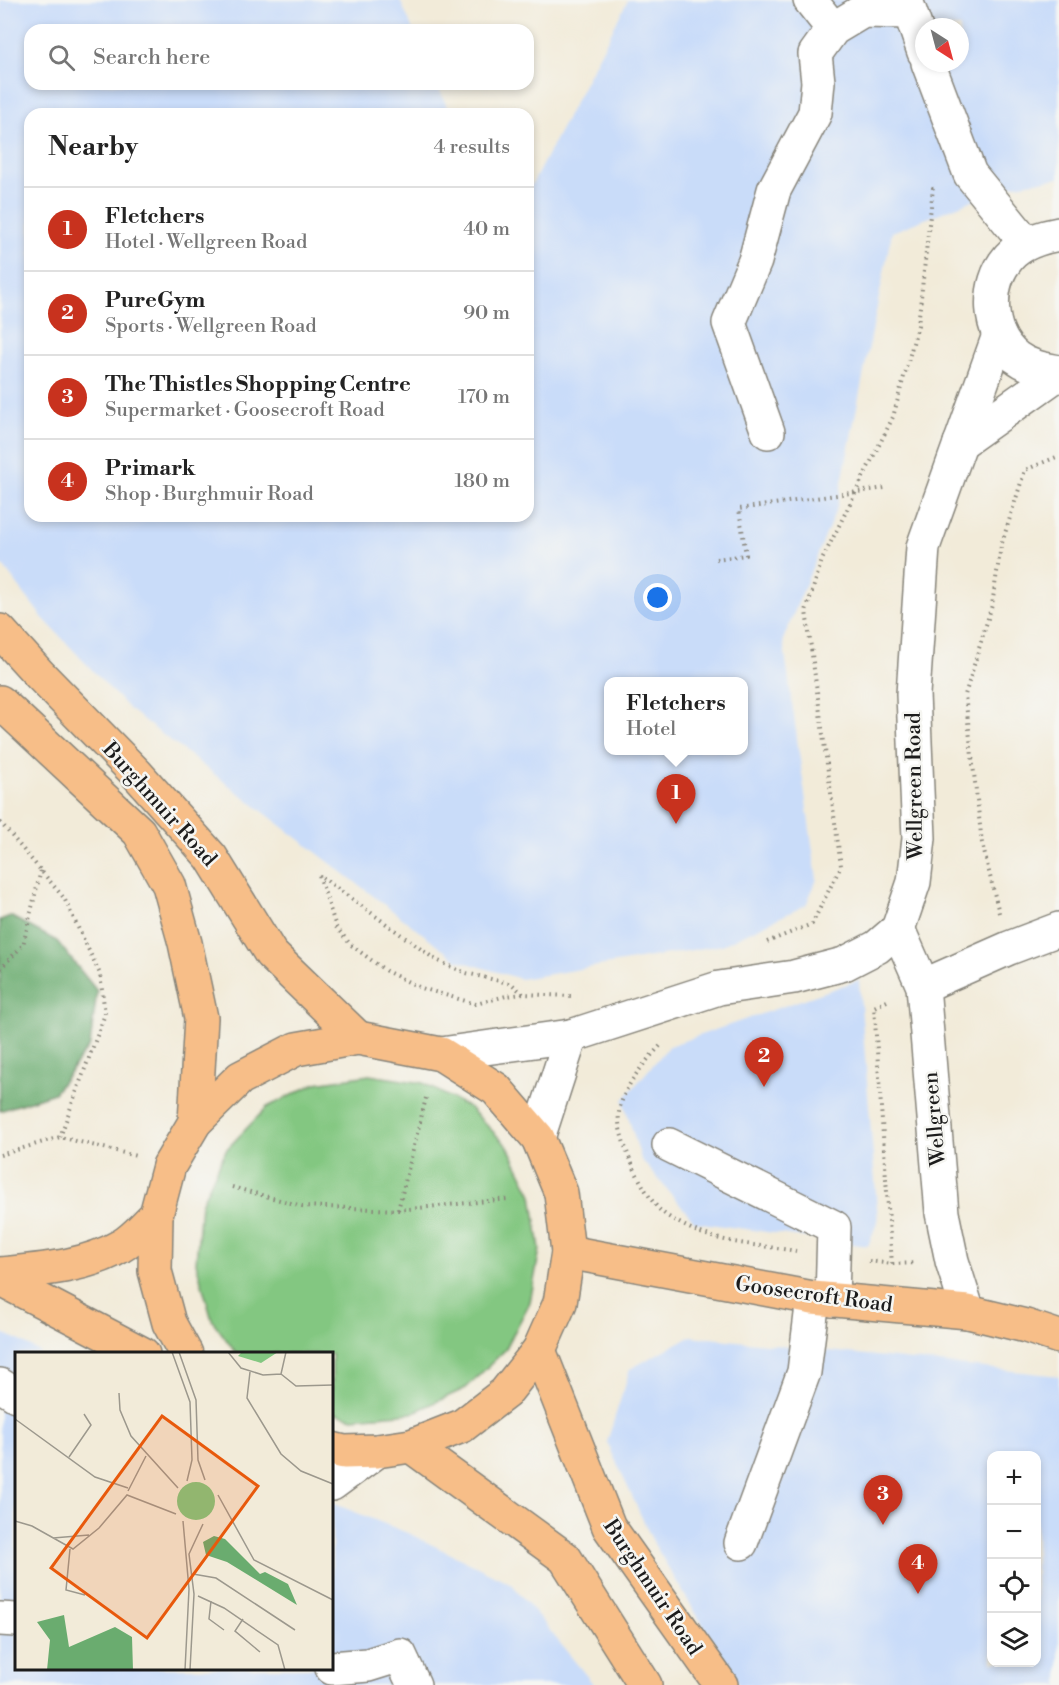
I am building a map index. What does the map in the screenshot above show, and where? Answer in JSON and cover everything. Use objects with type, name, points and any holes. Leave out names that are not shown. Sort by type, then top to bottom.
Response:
[{"type":"main road","name":"Burghmuir Road","points":[[0,631],[136,773],[211,857],[271,954],[358,1038]]},
{"type":"main road","name":"Burghmuir Road","points":[[0,703],[139,832],[169,885],[185,943],[201,1018],[195,1122]]},
{"type":"main road","points":[[185,1352],[169,1323],[155,1270],[156,1215],[169,1166],[195,1122],[240,1078],[296,1049],[358,1038],[441,1054],[496,1089],[538,1138],[561,1193],[568,1252],[560,1303],[539,1350],[505,1393],[462,1426],[411,1446],[377,1451],[344,1452],[333,1449]]},
{"type":"main road","points":[[0,1274],[54,1268],[90,1259],[122,1246],[156,1215]]},
{"type":"main road","name":"Goosecroft Road","points":[[568,1252],[823,1299],[968,1312],[1026,1326],[1059,1337]]},
{"type":"main road","points":[[0,1279],[141,1352]]},
{"type":"main road","name":"Burghmuir Road","points":[[539,1350],[609,1527],[721,1685]]},
{"type":"main road","points":[[411,1446],[565,1558],[645,1685]]},
{"type":"street","points":[[810,0],[833,29]]},
{"type":"street","points":[[768,432],[729,323],[755,261],[774,190],[815,113],[818,82],[815,54],[833,29],[864,11],[909,4],[915,23]]},
{"type":"street","points":[[931,72],[970,174],[1026,243]]},
{"type":"street","points":[[1059,234],[1026,243],[1010,256],[996,277],[992,312],[999,335],[1016,356],[1036,368],[1059,373]]},
{"type":"street","points":[[960,443],[999,335]]},
{"type":"street","points":[[960,443],[1059,373]]},
{"type":"street","name":"Wellgreen Road","points":[[898,929],[914,882],[919,838],[913,694],[923,547],[960,443]]},
{"type":"street","points":[[441,1054],[571,1036],[719,988],[794,977],[844,964],[877,947],[898,929]]},
{"type":"street","name":"Wellgreen","points":[[898,929],[924,986],[942,1213],[952,1261],[968,1312]]},
{"type":"street","points":[[924,986],[1009,948],[1059,929]]},
{"type":"street","points":[[538,1138],[571,1036]]},
{"type":"street","points":[[669,1145],[834,1227],[832,1256],[804,1372],[741,1543]]},
{"type":"street","points":[[0,1385],[15,1394]]},
{"type":"street","points":[[333,1483],[377,1451]]},
{"type":"street","points":[[0,1619],[15,1620]]},
{"type":"street","points":[[333,1670],[368,1665],[400,1655],[414,1685]]},
{"type":"path","points":[[761,944],[812,924],[841,866],[806,611],[822,560],[892,417],[918,325],[933,188],[970,174]]},
{"type":"path","points":[[1009,948],[982,843],[965,695],[992,605],[1000,546],[1025,470],[1059,456]]},
{"type":"path","points":[[716,559],[746,555],[739,509],[885,488]]},
{"type":"path","points":[[0,822],[64,898],[100,974],[105,1014],[60,1137]]},
{"type":"path","points":[[0,969],[23,945],[41,870]]},
{"type":"path","points":[[523,994],[513,984],[466,973],[436,960],[320,875],[336,927],[351,945],[386,971],[421,988],[476,1004],[523,994],[571,996],[582,994]]},
{"type":"path","points":[[661,1045],[635,1075],[624,1094],[618,1112],[619,1129],[637,1174],[645,1191],[659,1210],[714,1238],[892,1264],[874,1007],[924,986]]},
{"type":"path","points":[[398,1210],[426,1098]]},
{"type":"path","points":[[0,1155],[60,1137],[136,1156]]},
{"type":"path","points":[[232,1187],[302,1206],[398,1210],[508,1199]]},
{"type":"shaded area","points":[[0,0],[400,0],[410,24],[24,24],[24,90],[440,90],[447,108],[24,108],[24,522],[534,522],[534,180],[628,0],[1059,0],[1059,178],[1009,186],[892,232],[837,507],[783,640],[817,879],[806,905],[722,945],[521,979],[457,960],[129,709],[42,617],[0,562]]},
{"type":"shaded area","points":[[859,980],[878,1220],[868,1246],[695,1222],[641,1159],[623,1100],[669,1046]]},
{"type":"shaded area","points":[[0,1332],[39,1352],[15,1352],[15,1670],[333,1670],[333,1503],[410,1534],[512,1584],[594,1685],[0,1685]]},
{"type":"shaded area","points":[[691,1336],[1059,1376],[1059,1685],[739,1685],[654,1544],[607,1442],[630,1369]]},
{"type":"green space","points":[[10,916],[57,941],[97,991],[90,1045],[54,1093],[0,1111],[0,920]]},
{"type":"green space","points":[[369,1075],[423,1083],[470,1108],[508,1147],[532,1195],[540,1249],[530,1302],[505,1350],[466,1388],[412,1413],[353,1418],[333,1412],[333,1352],[235,1352],[212,1320],[196,1263],[201,1204],[226,1150],[267,1107],[316,1083]]},
{"type":"place","name":"Fletchers","points":[[676,824]]},
{"type":"place","name":"PureGym","points":[[764,1087]]},
{"type":"place","name":"The Thistles Shopping Centre","points":[[883,1525]]},
{"type":"place","name":"Primark","points":[[918,1594]]}]
